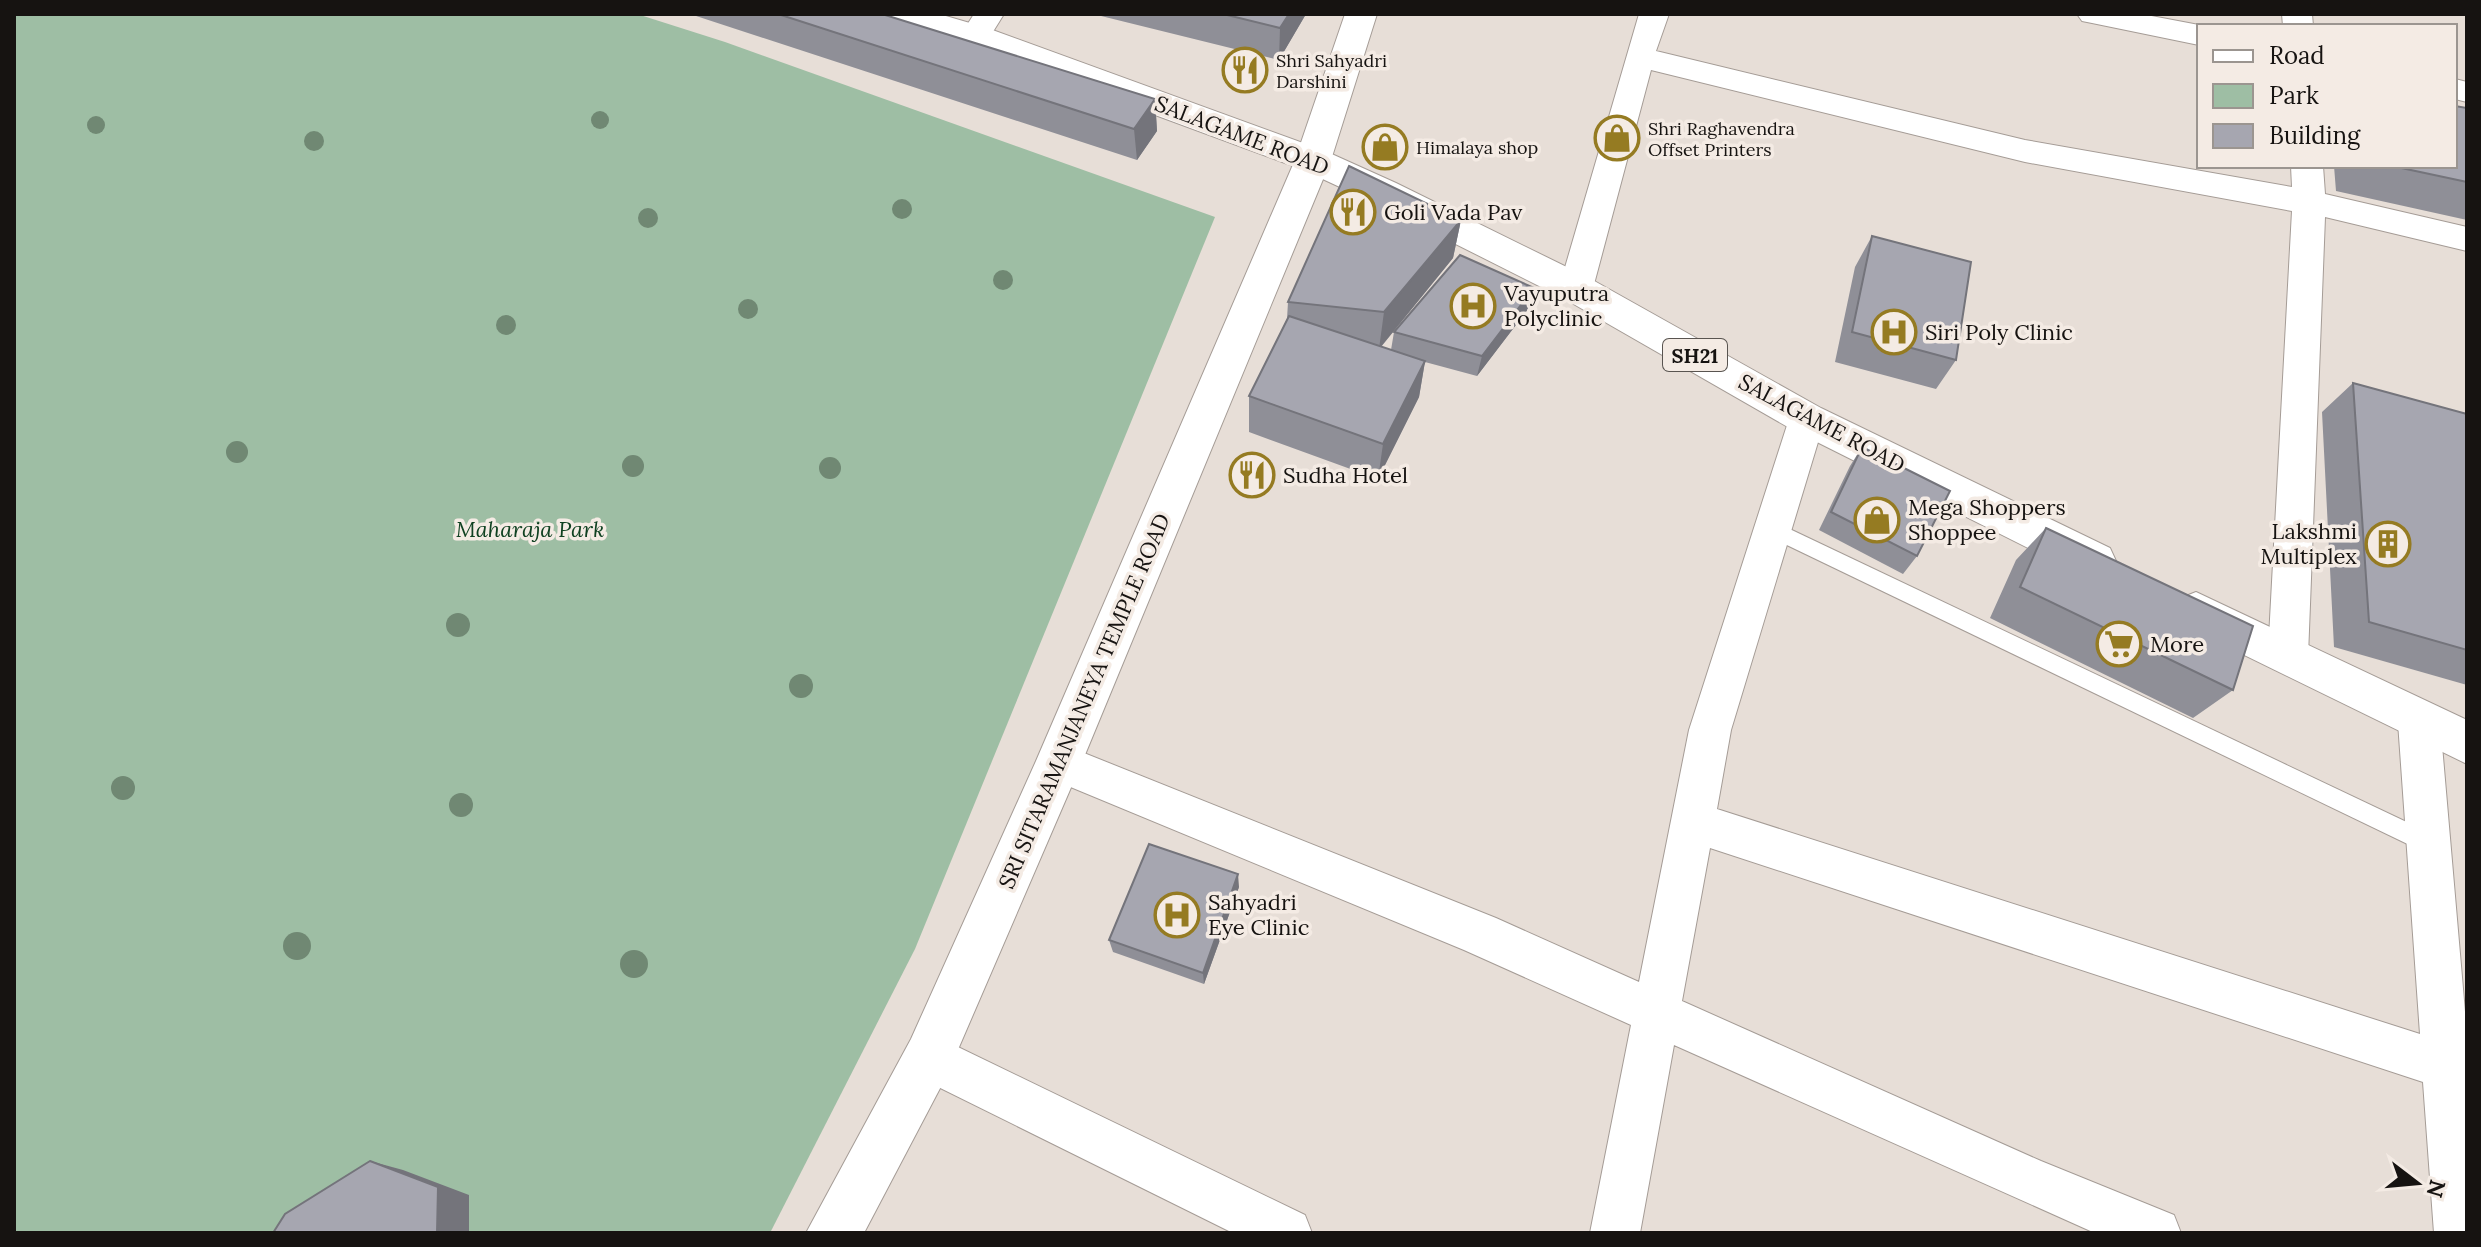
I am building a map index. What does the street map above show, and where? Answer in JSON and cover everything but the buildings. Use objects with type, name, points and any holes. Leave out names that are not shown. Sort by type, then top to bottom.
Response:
[{"type":"main road","name":"SALAGAME ROAD","points":[[903,14],[982,25],[1313,160],[1576,288],[1807,419],[2467,743]]},
{"type":"main road","name":"SRI SITARAMANJANEYA TEMPLE ROAD","points":[[834,1233],[929,1057],[1059,762],[1313,160],[1361,14]]},
{"type":"street","points":[[1576,288],[1639,57],[1654,14]]},
{"type":"street","points":[[2092,14],[2197,35]]},
{"type":"street","points":[[1639,57],[2025,151],[2309,202],[2467,239]]},
{"type":"street","points":[[2288,656],[2309,202],[2307,168]]},
{"type":"street","points":[[1615,1233],[1659,1014],[1710,730],[1807,419]]},
{"type":"street","points":[[2419,722],[2459,1233]]},
{"type":"street","points":[[1059,762],[1480,934],[2027,1180],[2156,1233]]},
{"type":"street","points":[[1693,822],[2444,1065]]},
{"type":"street","points":[[929,1057],[1287,1233]]},
{"type":"lane","points":[[1773,529],[2428,843]]},
{"type":"green space","name":"Maharaja Park","points":[[14,14],[637,14],[725,42],[1215,217],[915,949],[770,1233],[14,1233]]},
{"type":"place","name":"Shri Sahyadri Darshini","points":[[1245,70]]},
{"type":"place","name":"Shri Raghavendra Offset Printers","points":[[1617,138]]},
{"type":"place","name":"Himalaya shop","points":[[1385,147]]},
{"type":"place","name":"Goli Vada Pav","points":[[1353,212]]},
{"type":"place","name":"Vayuputra Polyclinic","points":[[1473,306]]},
{"type":"place","name":"Siri Poly Clinic","points":[[1894,332]]},
{"type":"place","name":"Sudha Hotel","points":[[1252,475]]},
{"type":"place","name":"Mega Shoppers Shoppee","points":[[1877,520]]},
{"type":"place","name":"Lakshmi Multiplex","points":[[2388,544]]},
{"type":"place","name":"More","points":[[2119,644]]},
{"type":"place","name":"Sahyadri Eye Clinic","points":[[1177,915]]}]
